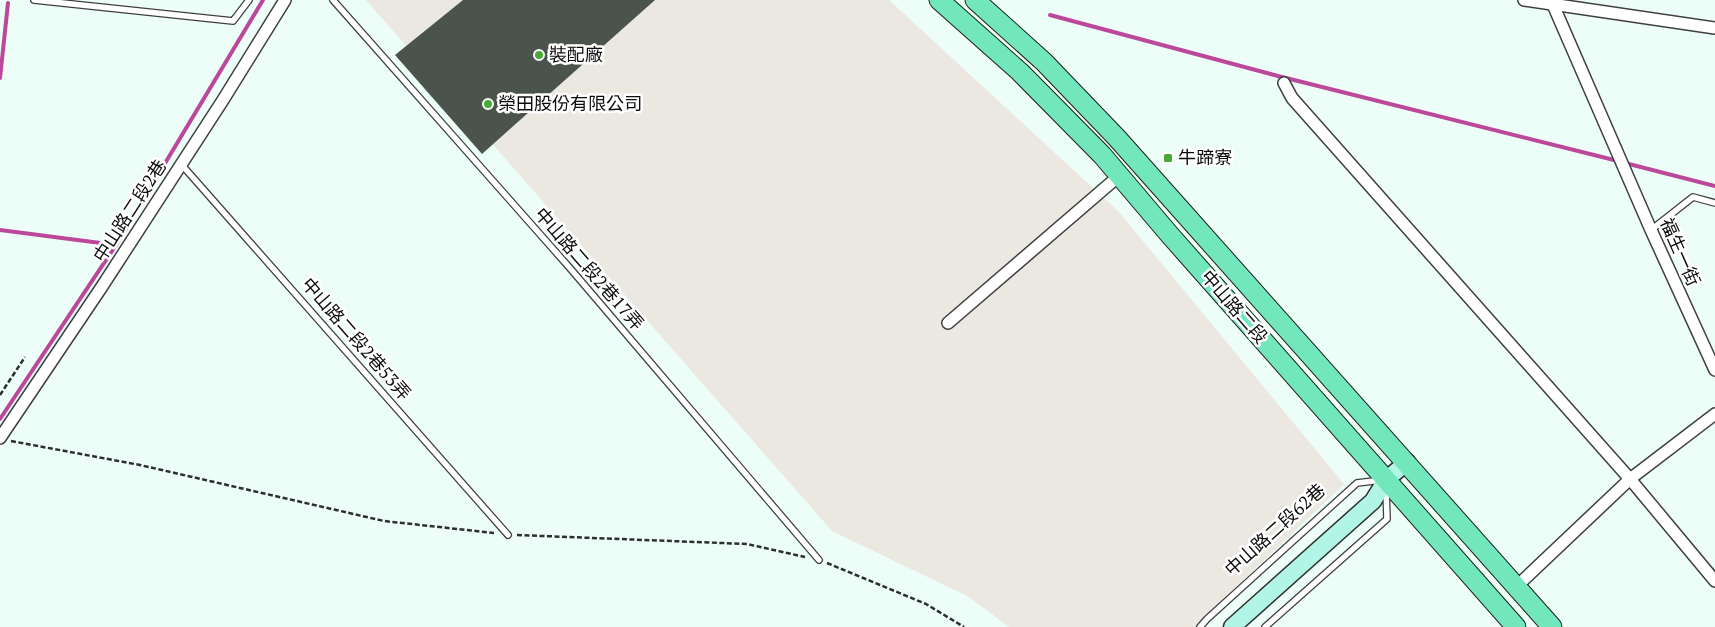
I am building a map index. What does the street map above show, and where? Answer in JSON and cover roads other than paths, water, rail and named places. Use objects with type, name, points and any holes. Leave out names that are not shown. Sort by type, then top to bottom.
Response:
[{"type":"main road","name":"中山路二段","points":[[938,0],[1020,72],[1120,175],[1169,234],[1516,627]]},
{"type":"main road","name":"中山路二段","points":[[975,0],[1044,62],[1117,138],[1552,627]]},
{"type":"street","name":"中山路二段2巷","points":[[0,438],[223,100],[285,0]]},
{"type":"street","points":[[1524,0],[1552,2],[1715,28]]},
{"type":"street","name":"福生一街","points":[[1552,2],[1627,176],[1715,370]]},
{"type":"street","points":[[1284,83],[1292,98],[1630,480],[1715,581]]},
{"type":"street","points":[[948,323],[1120,175]]},
{"type":"street","points":[[1516,586],[1630,480],[1715,414]]},
{"type":"street","points":[[1232,627],[1373,501],[1386,480],[1406,462]]},
{"type":"lane","points":[[34,0],[233,21],[249,0]]},
{"type":"lane","name":"中山路二段2巷17弄","points":[[333,0],[569,267],[819,560]]},
{"type":"lane","name":"中山路二段2巷53弄","points":[[181,164],[508,535]]},
{"type":"lane","points":[[1651,230],[1693,197],[1715,203]]},
{"type":"lane","points":[[1265,627],[1387,519],[1386,480]]},
{"type":"lane","name":"中山路二段62巷","points":[[1200,627],[1357,483],[1386,480]]},
{"type":"waterway","points":[[0,419],[116,245],[263,0]]},
{"type":"waterway","points":[[0,78],[8,3]]},
{"type":"waterway","points":[[1050,15],[1278,76],[1618,161]]},
{"type":"waterway","points":[[1625,163],[1715,186]]},
{"type":"waterway","points":[[0,230],[116,245]]},
{"type":"place","name":"裝配廠","points":[[539,55]]},
{"type":"place","name":"榮田股份有限公司","points":[[488,104]]},
{"type":"place","name":"牛蹄寮","points":[[1168,158]]}]
